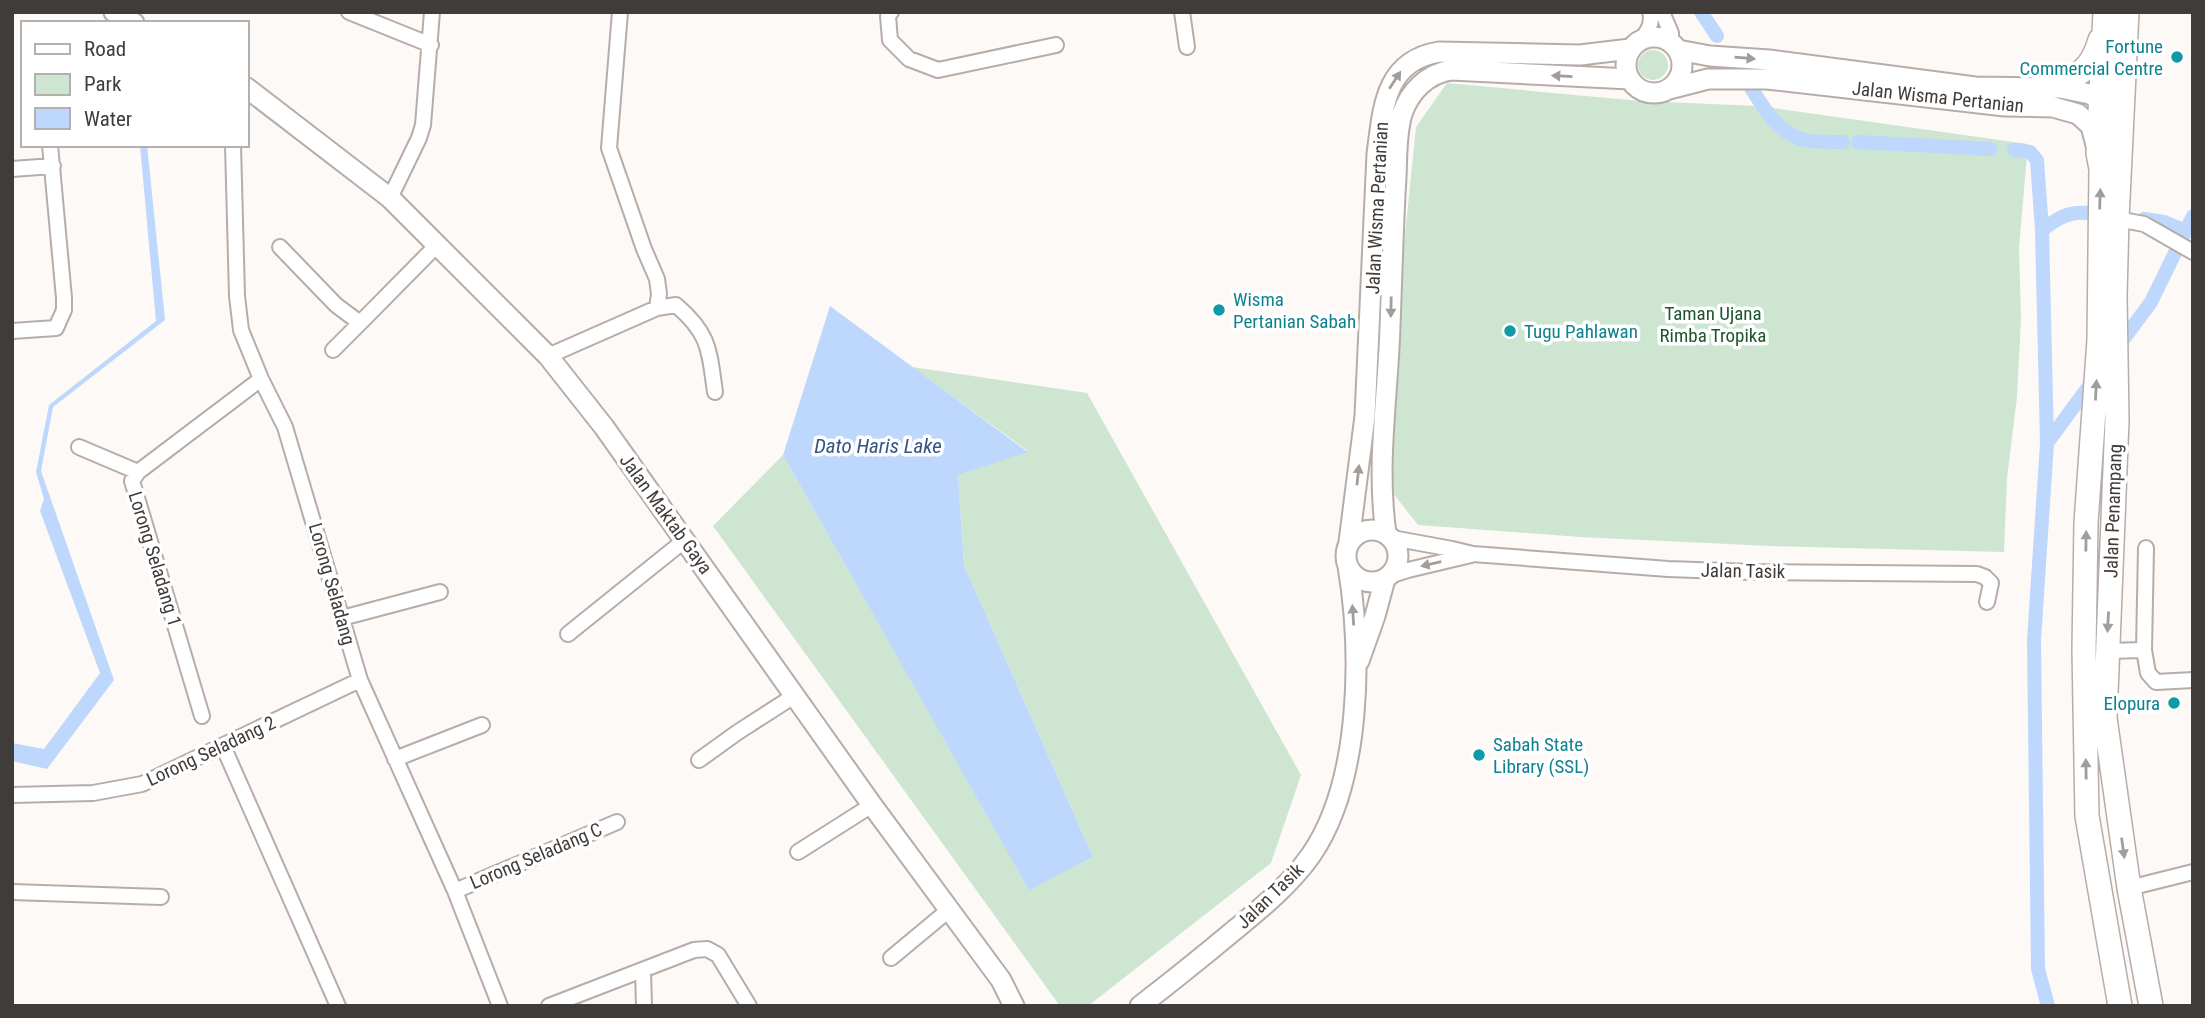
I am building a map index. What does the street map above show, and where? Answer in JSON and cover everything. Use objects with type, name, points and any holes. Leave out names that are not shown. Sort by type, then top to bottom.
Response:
[{"type":"main road","name":"Jalan Penampang","points":[[2120,1006],[2087,816],[2085,599],[2086,523],[2099,340],[2108,224],[2122,131],[2127,12]]},
{"type":"main road","name":"Jalan Penampang","points":[[2105,18],[2099,161],[2115,296],[2117,383],[2105,718],[2129,888],[2151,1006]]},
{"type":"main road","points":[[2038,87],[2080,75],[2087,68],[2095,54],[2105,18]]},
{"type":"main road","points":[[2101,101],[2122,131]]},
{"type":"main road","points":[[2104,917],[2129,888]]},
{"type":"street","points":[[114,12],[130,21]]},
{"type":"street","points":[[349,12],[431,45]]},
{"type":"street","points":[[390,198],[423,125],[432,12]]},
{"type":"street","points":[[620,12],[609,148],[657,279],[657,308]]},
{"type":"street","points":[[891,12],[888,16],[890,40],[909,59],[938,70],[1056,45]]},
{"type":"street","points":[[1182,12],[1187,47]]},
{"type":"street","points":[[1650,12],[1648,32],[1636,45],[1626,64],[1635,86],[1652,93],[1669,89],[1675,84],[1681,75],[1682,67],[1662,12]]},
{"type":"street","points":[[1636,45],[1657,37],[1674,47]]},
{"type":"street","name":"Jalan Wisma Pertanian","points":[[1349,542],[1365,416],[1377,154],[1384,103],[1393,82],[1404,68],[1424,54],[1580,55],[1636,45]]},
{"type":"street","name":"Jalan Wisma Pertanian","points":[[1674,47],[1710,56],[1769,60],[1975,87],[2073,90],[2090,94],[2101,101]]},
{"type":"street","name":"Jalan Wisma Pertanian","points":[[1389,536],[1382,503],[1381,469],[1389,352],[1398,130],[1409,99],[1421,83],[1432,75],[1451,70],[1630,79]]},
{"type":"street","name":"Jalan Wisma Pertanian","points":[[1669,89],[1725,78],[1767,79],[2005,106],[2053,107],[2078,114],[2091,126],[2099,161]]},
{"type":"street","points":[[2053,107],[2080,107],[2082,97],[2073,90]]},
{"type":"street","name":"Jalan Maktab Gaya","points":[[249,93],[390,198],[548,356],[604,427],[793,696],[950,909],[1001,981],[1014,1006]]},
{"type":"street","points":[[12,331],[55,328],[64,310],[50,147]]},
{"type":"street","name":"Lorong Seladang","points":[[233,147],[237,296],[241,330],[285,427],[360,680],[455,891],[500,1006]]},
{"type":"street","points":[[12,169],[53,166]]},
{"type":"street","points":[[2108,224],[2144,224],[2193,252]]},
{"type":"street","points":[[333,350],[437,245]]},
{"type":"street","points":[[280,247],[336,305],[360,323]]},
{"type":"street","points":[[548,356],[657,308],[676,305],[699,326],[709,353],[715,392]]},
{"type":"street","name":"Lorong Seladang 1","points":[[202,716],[132,481],[138,472],[261,379]]},
{"type":"street","points":[[79,447],[138,472]]},
{"type":"street","points":[[1375,529],[1389,536],[1396,544],[1399,558],[1397,565],[1387,578],[1375,582],[1357,577],[1348,566],[1346,556],[1349,542],[1363,531],[1375,529]]},
{"type":"street","name":"Jalan Tasik","points":[[1389,536],[1452,548],[1473,555],[1680,569],[1977,574],[1991,583],[1987,602]]},
{"type":"street","points":[[568,634],[685,540]]},
{"type":"street","points":[[2146,548],[2144,650],[2148,673],[2152,680],[2159,682],[2193,680]]},
{"type":"street","name":"Jalan Tasik","points":[[1357,665],[1387,578],[1408,570],[1473,555]]},
{"type":"street","name":"Jalan Tasik","points":[[1140,1006],[1265,906],[1311,856],[1331,819],[1340,793],[1351,733],[1357,665],[1348,566]]},
{"type":"street","points":[[342,618],[440,592]]},
{"type":"street","points":[[2106,651],[2144,650]]},
{"type":"street","name":"Lorong Seladang 2","points":[[12,795],[93,793],[142,784],[360,680]]},
{"type":"street","points":[[699,760],[793,696]]},
{"type":"street","points":[[395,760],[482,725]]},
{"type":"street","points":[[223,746],[338,1006]]},
{"type":"street","points":[[798,852],[872,805]]},
{"type":"street","name":"Lorong Seladang C","points":[[455,891],[617,822]]},
{"type":"street","points":[[2129,888],[2193,872]]},
{"type":"street","points":[[12,892],[161,897]]},
{"type":"street","points":[[891,958],[950,909]]},
{"type":"street","points":[[549,1006],[694,950],[707,949],[718,955],[749,1006]]},
{"type":"street","points":[[643,971],[644,1006]]},
{"type":"green space","points":[[1653,50],[1663,55],[1668,65],[1663,75],[1653,80],[1643,75],[1638,65],[1643,55]]},
{"type":"green space","name":"Taman Ujana Rimba Tropika","points":[[1447,83],[1640,101],[1759,106],[2028,144],[2019,248],[2021,319],[2017,397],[2007,478],[2004,552],[1770,546],[1580,537],[1418,525],[1392,492],[1395,333],[1416,127]]},
{"type":"green space","points":[[912,367],[1087,393],[1301,775],[1271,863],[1088,1006],[1060,1006],[713,526],[783,455],[1029,889],[1093,857],[964,565],[958,475],[1028,451]]},
{"type":"water","points":[[140,147],[147,147],[165,320],[53,407],[41,471],[114,680],[47,769],[12,761],[12,743],[44,749],[100,673],[40,511],[44,499],[36,472],[49,405],[156,321]]},
{"type":"water","name":"Dato Haris Lake","points":[[830,306],[1028,452],[958,475],[964,565],[1093,857],[1029,890],[783,455]]},
{"type":"waterway","points":[[1701,12],[1717,36]]},
{"type":"waterway","points":[[1745,78],[1771,117],[1788,133],[1810,141],[1843,142]]},
{"type":"waterway","points":[[1858,142],[1991,149]]},
{"type":"waterway","points":[[2014,150],[2030,152],[2037,160],[2042,230]]},
{"type":"waterway","points":[[2047,443],[2042,230],[2066,215],[2107,215]]},
{"type":"waterway","points":[[2117,348],[2151,302],[2193,216]]},
{"type":"waterway","points":[[2144,219],[2164,222],[2186,231]]},
{"type":"waterway","points":[[2048,1006],[2038,969],[2034,640],[2047,443],[2095,378]]},
{"type":"place","name":"Fortune Commercial Centre","points":[[2177,57]]},
{"type":"place","name":"Wisma Pertanian Sabah","points":[[1219,310]]},
{"type":"place","name":"Tugu Pahlawan","points":[[1510,331]]},
{"type":"place","name":"Elopura","points":[[2174,703]]},
{"type":"place","name":"Sabah State Library (SSL)","points":[[1479,755]]}]
